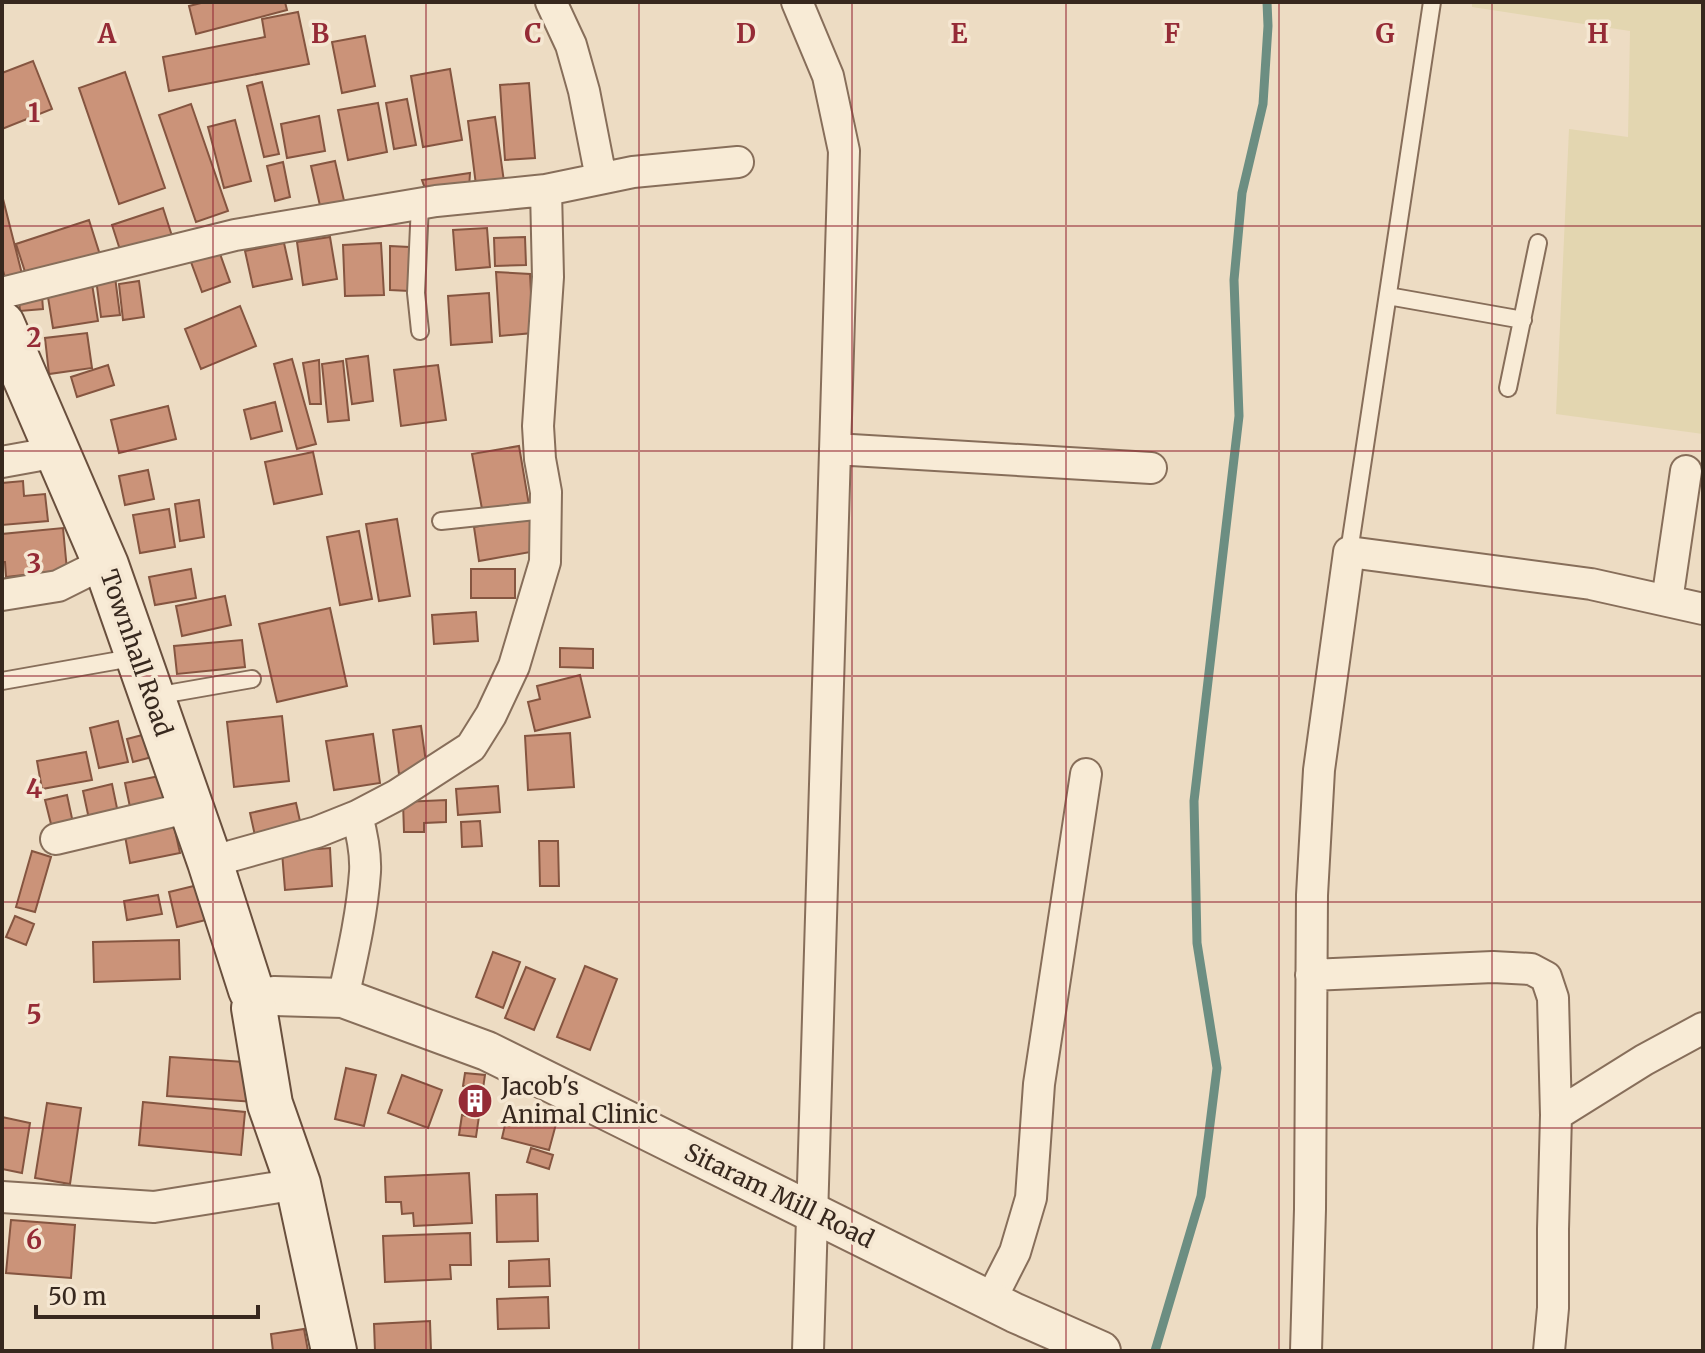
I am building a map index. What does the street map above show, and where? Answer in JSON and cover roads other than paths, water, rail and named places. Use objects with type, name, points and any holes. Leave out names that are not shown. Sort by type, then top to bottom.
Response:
[{"type":"main road","name":"Townhall Road","points":[[2,324],[106,565],[210,862],[263,999],[270,1104],[298,1184]]},
{"type":"main road","points":[[298,1184],[334,1351]]},
{"type":"street","points":[[551,2],[571,45],[584,91],[601,178]]},
{"type":"street","points":[[797,2],[828,76],[844,151],[808,1351]]},
{"type":"street","points":[[2,293],[235,235],[420,204],[546,190],[633,172],[738,162]]},
{"type":"street","points":[[210,862],[317,832],[357,816],[397,795],[471,747],[491,715],[514,666],[545,562],[546,492],[538,426],[548,277],[546,190]]},
{"type":"street","points":[[835,449],[1151,468]]},
{"type":"street","points":[[2,462],[57,452]]},
{"type":"street","points":[[1667,601],[1686,471]]},
{"type":"street","points":[[1306,1351],[1312,895],[1319,770],[1349,552],[1591,584],[1703,609]]},
{"type":"street","points":[[2,595],[58,586],[106,565]]},
{"type":"street","points":[[990,1301],[1015,1252],[1031,1198],[1039,1084],[1086,774]]},
{"type":"street","points":[[56,839],[191,807]]},
{"type":"street","points":[[343,998],[355,944],[365,870],[357,816]]},
{"type":"street","points":[[1311,975],[1493,967],[1531,969],[1546,977],[1553,998],[1556,1115],[1553,1308],[1549,1351]]},
{"type":"street","name":"Sitaram Mill Road","points":[[263,999],[343,998],[487,1051],[990,1301],[1101,1351]]},
{"type":"street","points":[[1556,1115],[1644,1060],[1703,1028]]},
{"type":"street","points":[[2,1197],[154,1207],[298,1184]]},
{"type":"lane","points":[[1349,552],[1432,2]]},
{"type":"lane","points":[[420,204],[416,293],[420,331]]},
{"type":"lane","points":[[1508,388],[1538,243]]},
{"type":"lane","points":[[1388,296],[1523,320]]},
{"type":"lane","points":[[441,521],[545,510]]},
{"type":"lane","points":[[2,681],[145,677],[252,679]]},
{"type":"waterway","points":[[1155,1351],[1201,1196],[1217,1068],[1197,943],[1194,801],[1239,416],[1234,280],[1242,193],[1263,104],[1267,2]]},
{"type":"place","name":"Jacob's Animal Clinic","points":[[475,1101]]}]
